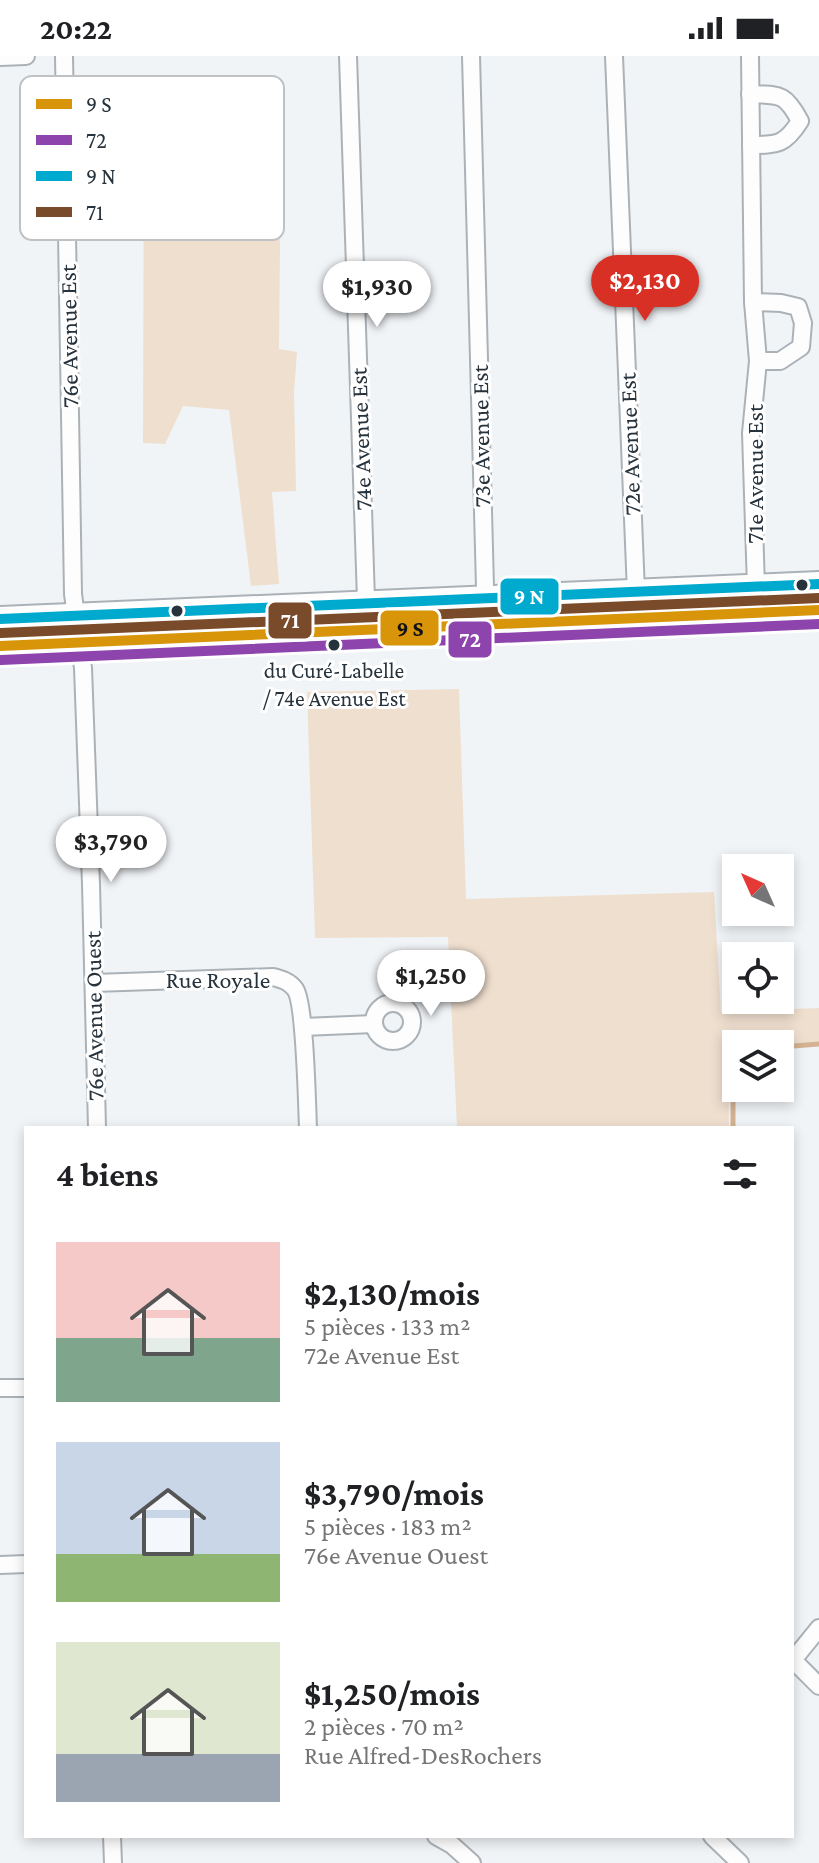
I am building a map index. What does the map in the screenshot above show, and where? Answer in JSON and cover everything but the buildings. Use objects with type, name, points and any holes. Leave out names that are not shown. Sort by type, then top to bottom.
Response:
[{"type":"main road","points":[[0,619],[819,584]]},
{"type":"main road","points":[[0,646],[819,610]]},
{"type":"street","points":[[0,57],[26,56]]},
{"type":"street","name":"76e Avenue Est","points":[[64,56],[64,76]]},
{"type":"street","name":"74e Avenue Est","points":[[348,56],[367,630]]},
{"type":"street","name":"73e Avenue Est","points":[[471,56],[486,625]]},
{"type":"street","name":"72e Avenue Est","points":[[614,56],[636,592]]},
{"type":"street","name":"71e Avenue Est","points":[[750,56],[753,302],[758,361],[751,433],[756,587]]},
{"type":"street","points":[[750,94],[778,95],[792,106],[800,121],[791,136],[777,145],[751,145]]},
{"type":"street","name":"76e Avenue Est","points":[[67,240],[75,616]]},
{"type":"street","points":[[753,302],[798,307],[803,323],[801,347],[780,361],[758,361]]},
{"type":"street","name":"76e Avenue Ouest","points":[[75,616],[83,668],[97,1126]]},
{"type":"street","name":"Rue Royale","points":[[94,983],[273,977],[286,981],[297,991],[303,1027],[308,1126]]},
{"type":"street","points":[[303,1027],[374,1024]]},
{"type":"street","points":[[0,1388],[24,1388]]},
{"type":"street","points":[[0,1565],[24,1564]]},
{"type":"street","points":[[794,1658],[819,1628]]},
{"type":"street","points":[[794,1662],[819,1686]]},
{"type":"street","points":[[112,1838],[113,1863]]},
{"type":"street","points":[[440,1838],[472,1863]]},
{"type":"street","points":[[714,1838],[740,1863]]},
{"type":"shaded area","points":[[144,240],[280,240],[279,349],[297,352],[294,392],[296,491],[272,492],[279,584],[251,586],[229,410],[183,406],[165,444],[143,443]]},
{"type":"shaded area","points":[[459,689],[466,899],[714,892],[722,1014],[794,1014],[794,1009],[819,1008],[819,1043],[794,1043],[794,1030],[722,1030],[722,1102],[729,1102],[729,1126],[457,1126],[448,937],[315,938],[307,692]]},
{"type":"waterway","points":[[794,1046],[819,1044]]},
{"type":"waterway","points":[[733,1102],[733,1126]]},
{"type":"transit line","points":[[0,619],[819,584]]},
{"type":"transit line","name":"71","points":[[1,633],[819,598]]},
{"type":"transit line","points":[[0,646],[819,610]]},
{"type":"transit line","name":"72","points":[[1,660],[819,624]]},
{"type":"place","name":"du Curé-Labelle / 74e Avenue Est","points":[[334,645]]}]
